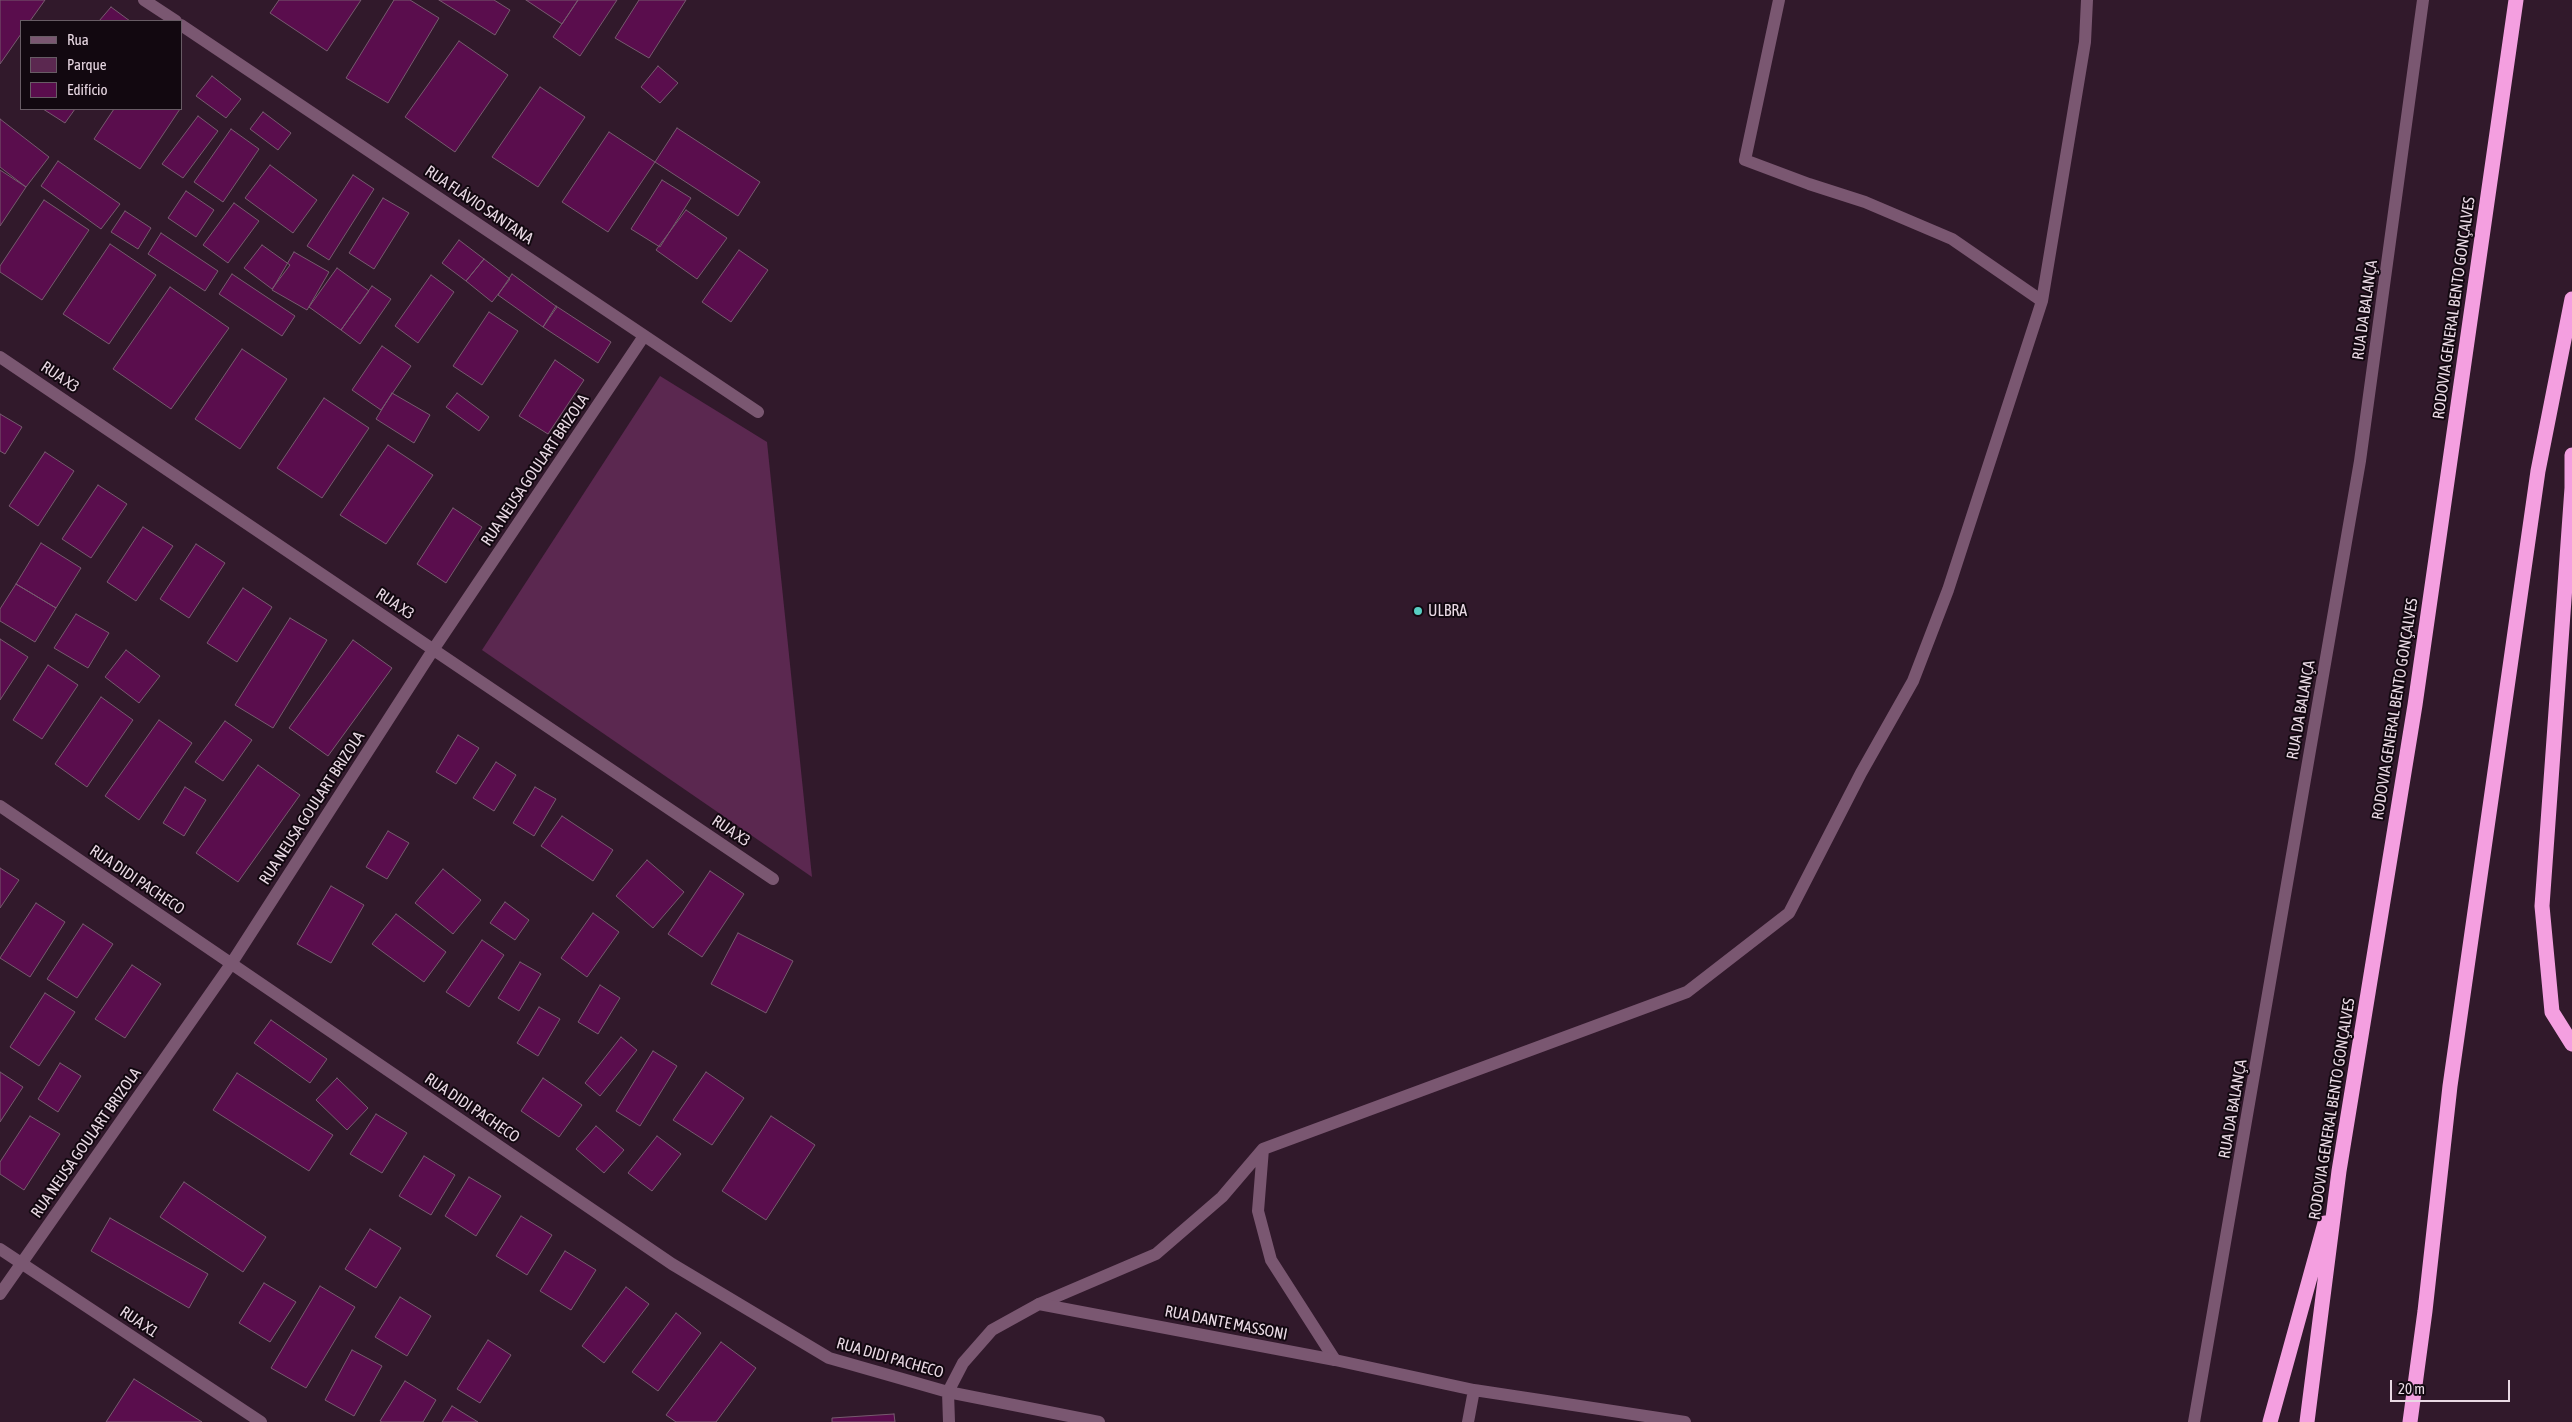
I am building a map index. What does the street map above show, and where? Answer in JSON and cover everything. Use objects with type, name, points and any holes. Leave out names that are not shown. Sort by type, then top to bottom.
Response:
[{"type":"highway","name":"RODOVIA GENERAL BENTO GONÇALVES","points":[[2307,1422],[2339,1171],[2415,705],[2516,0]]},
{"type":"highway","points":[[2410,1422],[2425,1311],[2450,1086],[2535,490],[2572,299]]},
{"type":"highway","points":[[2572,455],[2571,498],[2542,906],[2552,1012],[2572,1044]]},
{"type":"highway","points":[[2270,1422],[2339,1171]]},
{"type":"street","points":[[144,0],[174,20]]},
{"type":"street","points":[[1778,0],[1745,160],[1809,184],[1865,202],[1952,239],[2042,301]]},
{"type":"street","points":[[950,1422],[948,1392],[963,1363],[992,1330],[1039,1304],[1156,1254],[1222,1197],[1263,1149],[1687,992],[1789,913],[1861,773],[1913,681],[1948,590],[2042,301],[2085,42],[2087,0]]},
{"type":"street","name":"RUA DA BALANÇA","points":[[2194,1422],[2360,461],[2423,0]]},
{"type":"street","name":"RUA FLÁVIO SANTANA","points":[[182,26],[758,412]]},
{"type":"street","name":"RUA NEUSA GOULART BRIZOLA","points":[[0,1294],[231,964],[434,650],[644,336]]},
{"type":"street","name":"RUA X3","points":[[0,356],[773,879]]},
{"type":"street","name":"RUA DIDI PACHECO","points":[[0,806],[672,1264],[829,1358],[948,1392]]},
{"type":"street","points":[[1263,1149],[1258,1211],[1271,1260],[1335,1360]]},
{"type":"street","name":"RUA X1","points":[[0,1249],[261,1422]]},
{"type":"street","name":"RUA DANTE MASSONI","points":[[1039,1304],[1335,1360],[1474,1390],[1685,1422]]},
{"type":"street","points":[[1468,1422],[1474,1390]]},
{"type":"street","points":[[948,1392],[1099,1422]]},
{"type":"green space","points":[[660,376],[767,442],[812,877],[482,650]]},
{"type":"building","points":[[0,0],[45,0],[31,20],[20,20],[20,35],[0,64]]},
{"type":"building","points":[[279,0],[361,0],[327,51],[270,13]]},
{"type":"building","points":[[394,0],[410,0],[439,18],[388,103],[346,78]]},
{"type":"building","points":[[439,0],[494,0],[510,10],[495,35]]},
{"type":"building","points":[[526,0],[578,0],[562,24]]},
{"type":"building","points":[[578,0],[617,0],[580,56],[553,37]]},
{"type":"building","points":[[639,0],[686,0],[649,58],[615,38]]},
{"type":"building","points":[[111,7],[129,20],[100,20]]},
{"type":"building","points":[[459,41],[508,75],[455,152],[405,117]]},
{"type":"building","points":[[658,66],[678,83],[660,103],[641,87]]},
{"type":"building","points":[[212,76],[241,99],[226,118],[196,96]]},
{"type":"building","points":[[540,87],[585,117],[538,187],[492,157]]},
{"type":"building","points":[[45,110],[74,110],[65,123]]},
{"type":"building","points":[[113,110],[179,110],[140,169],[94,139]]},
{"type":"building","points":[[263,112],[291,133],[278,150],[250,129]]},
{"type":"building","points":[[198,116],[218,131],[183,178],[162,164]]},
{"type":"building","points":[[0,119],[49,157],[26,187],[0,167]]},
{"type":"building","points":[[677,128],[760,182],[738,216],[655,162]]},
{"type":"building","points":[[231,129],[259,149],[223,202],[194,182]]},
{"type":"building","points":[[609,132],[655,162],[608,232],[562,202]]},
{"type":"building","points":[[58,161],[120,204],[101,229],[41,186]]},
{"type":"building","points":[[270,165],[317,200],[293,233],[245,198]]},
{"type":"building","points":[[0,170],[26,187],[0,226]]},
{"type":"building","points":[[353,175],[374,189],[329,260],[307,246]]},
{"type":"building","points":[[662,180],[691,198],[660,247],[631,229]]},
{"type":"building","points":[[186,191],[214,210],[196,237],[168,218]]},
{"type":"building","points":[[383,198],[409,213],[374,269],[349,253]]},
{"type":"building","points":[[44,200],[89,230],[42,300],[0,272],[0,266]]},
{"type":"building","points":[[234,203],[259,221],[228,263],[203,245]]},
{"type":"building","points":[[686,210],[727,238],[697,279],[656,250]]},
{"type":"building","points":[[125,211],[151,228],[138,249],[111,232]]},
{"type":"building","points":[[161,233],[218,271],[205,291],[148,254]]},
{"type":"building","points":[[459,240],[484,259],[466,281],[442,263]]},
{"type":"building","points":[[110,244],[156,275],[109,344],[63,314]]},
{"type":"building","points":[[262,245],[290,265],[272,289],[244,268]]},
{"type":"building","points":[[739,250],[768,270],[731,322],[702,302]]},
{"type":"building","points":[[294,252],[329,272],[307,310],[272,290]]},
{"type":"building","points":[[484,259],[510,279],[492,302],[466,281]]},
{"type":"building","points":[[337,268],[369,291],[341,330],[309,307]]},
{"type":"building","points":[[232,274],[295,316],[282,336],[219,294]]},
{"type":"building","points":[[512,274],[557,307],[543,327],[498,295]]},
{"type":"building","points":[[431,275],[454,292],[418,343],[395,326]]},
{"type":"building","points":[[372,286],[391,299],[360,344],[341,330]]},
{"type":"building","points":[[170,287],[229,328],[171,409],[113,369]]},
{"type":"building","points":[[556,306],[611,342],[598,363],[543,327]]},
{"type":"building","points":[[489,312],[518,331],[482,385],[453,366]]},
{"type":"building","points":[[382,346],[411,366],[381,410],[352,390]]},
{"type":"building","points":[[242,349],[287,379],[240,449],[195,419]]},
{"type":"building","points":[[555,360],[584,380],[548,434],[519,416]]},
{"type":"building","points":[[392,393],[430,415],[414,443],[376,419]]},
{"type":"building","points":[[457,393],[489,417],[479,431],[446,407]]},
{"type":"building","points":[[324,398],[369,428],[322,498],[277,468]]},
{"type":"building","points":[[0,414],[22,427],[5,454],[0,451]]},
{"type":"building","points":[[388,445],[433,475],[386,544],[340,515]]},
{"type":"building","points":[[45,452],[74,471],[38,526],[9,506]]},
{"type":"building","points":[[98,485],[127,504],[91,558],[62,539]]},
{"type":"building","points":[[453,508],[482,527],[446,583],[417,564]]},
{"type":"building","points":[[143,527],[173,546],[136,601],[107,582]]},
{"type":"building","points":[[41,543],[81,568],[56,608],[16,584]]},
{"type":"building","points":[[196,544],[225,563],[189,618],[160,599]]},
{"type":"building","points":[[16,584],[56,608],[35,642],[0,621],[0,609]]},
{"type":"building","points":[[243,588],[272,607],[237,662],[207,643]]},
{"type":"building","points":[[76,614],[109,633],[88,668],[54,648]]},
{"type":"building","points":[[290,618],[327,640],[273,728],[235,705]]},
{"type":"building","points":[[0,639],[28,657],[0,700]]},
{"type":"building","points":[[353,640],[392,668],[328,756],[289,728]]},
{"type":"building","points":[[126,650],[160,676],[139,703],[105,677]]},
{"type":"building","points":[[48,665],[78,685],[42,739],[13,720]]},
{"type":"building","points":[[101,697],[133,720],[87,787],[55,764]]},
{"type":"building","points":[[159,720],[192,743],[139,820],[105,796]]},
{"type":"building","points":[[225,721],[252,740],[223,781],[195,762]]},
{"type":"building","points":[[458,735],[479,748],[456,784],[436,772]]},
{"type":"building","points":[[496,762],[516,775],[494,811],[473,798]]},
{"type":"building","points":[[258,765],[300,795],[238,882],[196,853]]},
{"type":"building","points":[[185,787],[206,800],[184,836],[163,823]]},
{"type":"building","points":[[535,787],[556,799],[534,836],[513,823]]},
{"type":"building","points":[[562,816],[613,850],[593,881],[541,846]]},
{"type":"building","points":[[388,831],[409,843],[387,879],[366,867]]},
{"type":"building","points":[[647,860],[684,892],[653,928],[616,896]]},
{"type":"building","points":[[0,868],[19,880],[0,908]]},
{"type":"building","points":[[443,869],[481,900],[453,934],[415,903]]},
{"type":"building","points":[[710,871],[744,894],[702,957],[668,934]]},
{"type":"building","points":[[331,886],[364,905],[331,963],[297,944]]},
{"type":"building","points":[[505,902],[529,920],[515,940],[490,923]]},
{"type":"building","points":[[36,903],[65,922],[30,977],[0,958]]},
{"type":"building","points":[[593,913],[619,932],[587,977],[561,958]]},
{"type":"building","points":[[396,914],[446,952],[424,982],[372,944]]},
{"type":"building","points":[[83,924],[113,944],[77,998],[47,979]]},
{"type":"building","points":[[738,933],[793,961],[766,1013],[711,984]]},
{"type":"building","points":[[482,940],[504,955],[469,1007],[446,992]]},
{"type":"building","points":[[520,962],[541,974],[519,1011],[498,998]]},
{"type":"building","points":[[132,965],[161,984],[125,1038],[95,1019]]},
{"type":"building","points":[[600,985],[620,998],[598,1034],[578,1022]]},
{"type":"building","points":[[45,993],[75,1012],[39,1066],[10,1047]]},
{"type":"building","points":[[539,1007],[560,1019],[538,1056],[517,1043]]},
{"type":"building","points":[[271,1020],[327,1059],[310,1083],[254,1043]]},
{"type":"building","points":[[621,1037],[637,1050],[600,1096],[585,1083]]},
{"type":"building","points":[[653,1051],[677,1066],[640,1126],[616,1111]]},
{"type":"building","points":[[60,1063],[81,1076],[58,1112],[38,1099]]},
{"type":"building","points":[[0,1072],[23,1087],[0,1122]]},
{"type":"building","points":[[706,1072],[744,1098],[712,1145],[673,1120]]},
{"type":"building","points":[[237,1073],[333,1135],[309,1171],[213,1110]]},
{"type":"building","points":[[337,1078],[368,1108],[347,1130],[316,1100]]},
{"type":"building","points":[[543,1078],[582,1105],[559,1137],[521,1111]]},
{"type":"building","points":[[376,1114],[407,1133],[382,1173],[350,1154]]},
{"type":"building","points":[[30,1116],[60,1134],[24,1190],[0,1174],[0,1162]]},
{"type":"building","points":[[771,1116],[815,1145],[766,1220],[722,1191]]},
{"type":"building","points":[[596,1126],[624,1150],[604,1173],[576,1149]]},
{"type":"building","points":[[657,1136],[681,1154],[652,1191],[628,1173]]},
{"type":"building","points":[[424,1156],[455,1175],[431,1215],[399,1196]]},
{"type":"building","points":[[469,1177],[501,1196],[476,1236],[445,1216]]},
{"type":"building","points":[[184,1182],[266,1237],[243,1272],[160,1217]]},
{"type":"building","points":[[521,1216],[552,1235],[527,1275],[496,1256]]},
{"type":"building","points":[[110,1218],[208,1274],[189,1308],[91,1251]]},
{"type":"building","points":[[370,1229],[401,1248],[376,1288],[345,1269]]},
{"type":"building","points":[[565,1251],[596,1270],[571,1310],[540,1291]]},
{"type":"building","points":[[264,1283],[296,1302],[270,1342],[239,1323]]},
{"type":"building","points":[[320,1286],[355,1307],[306,1388],[271,1368]]},
{"type":"building","points":[[626,1287],[649,1304],[604,1363],[582,1346]]},
{"type":"building","points":[[400,1297],[431,1316],[407,1356],[375,1337]]},
{"type":"building","points":[[676,1313],[701,1333],[658,1391],[632,1372]]},
{"type":"building","points":[[488,1340],[511,1355],[480,1403],[457,1389]]},
{"type":"building","points":[[721,1342],[756,1368],[716,1422],[676,1422],[666,1415]]},
{"type":"building","points":[[352,1350],[382,1366],[354,1416],[325,1400]]},
{"type":"building","points":[[134,1379],[202,1422],[106,1422]]},
{"type":"building","points":[[405,1381],[436,1400],[423,1422],[380,1421]]},
{"type":"building","points":[[452,1406],[478,1422],[442,1422]]},
{"type":"building","points":[[894,1414],[895,1422],[832,1422],[832,1418]]},
{"type":"place","name":"ULBRA","points":[[1418,611]]}]
